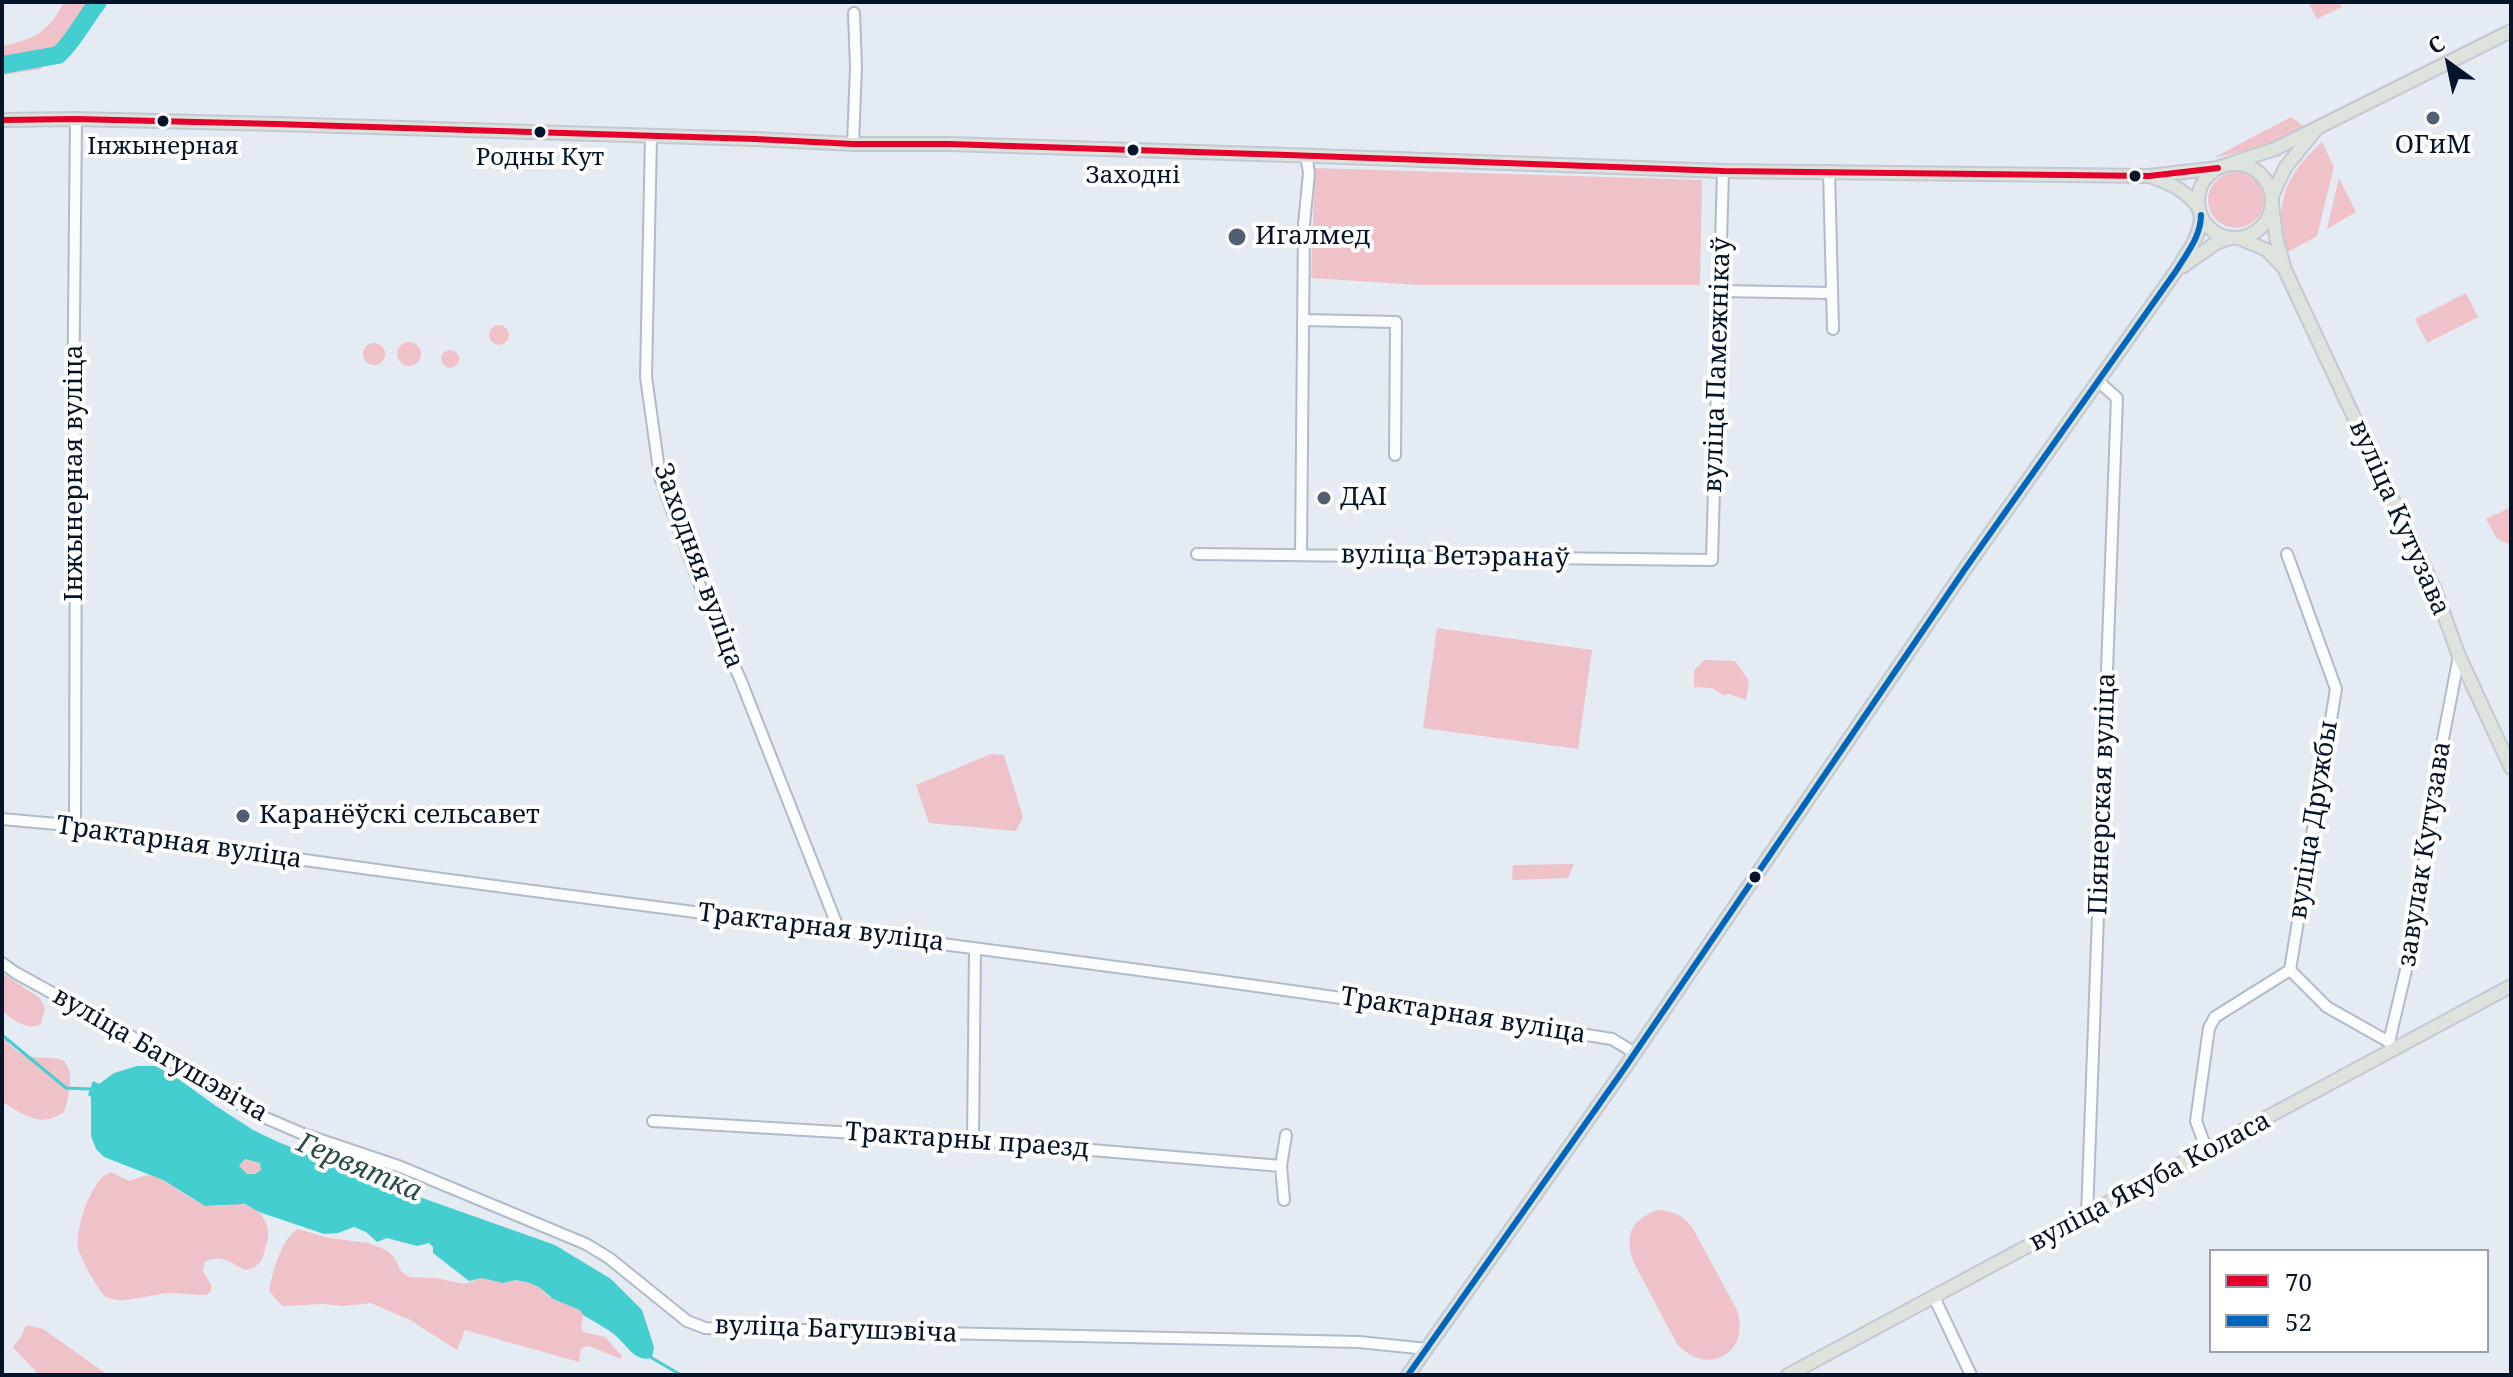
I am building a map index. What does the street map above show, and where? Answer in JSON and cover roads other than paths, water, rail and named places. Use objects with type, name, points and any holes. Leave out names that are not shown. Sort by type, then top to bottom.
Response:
[{"type":"main road","points":[[2,120],[76,119],[1306,155],[1723,171],[2149,176],[2218,168],[2270,151],[2511,31]]},
{"type":"main road","points":[[2176,271],[2200,253],[2256,231],[2264,224],[2285,168],[2319,127]]},
{"type":"main road","points":[[2232,163],[2254,169],[2263,176],[2272,200]]},
{"type":"main road","points":[[1408,1375],[1635,1053],[1958,580],[2176,271],[2200,227],[2198,197],[2201,185],[2218,168]]},
{"type":"main road","points":[[2149,176],[2173,185],[2189,196],[2212,229],[2234,238]]},
{"type":"main road","name":"вуліца Кутузава","points":[[2272,200],[2276,237],[2285,270],[2435,590],[2459,656],[2511,768]]},
{"type":"main road","name":"вуліца Кутузава","points":[[2234,238],[2254,242],[2267,250],[2285,270]]},
{"type":"main road","name":"вуліца Якуба Коласа","points":[[1788,1375],[2207,1151],[2392,1047],[2511,986]]},
{"type":"street","points":[[853,144],[856,67],[854,13]]},
{"type":"street","name":"Інжынерная вуліца","points":[[75,827],[76,458],[73,417],[76,119]]},
{"type":"street","name":"Заходняя вуліца","points":[[651,136],[646,377],[660,477],[705,599],[741,681],[839,930]]},
{"type":"street","points":[[1301,554],[1304,224],[1309,173],[1306,155]]},
{"type":"street","name":"вуліца Памежнікаў","points":[[1712,560],[1723,171]]},
{"type":"street","points":[[1829,171],[1833,329]]},
{"type":"street","points":[[1720,291],[1832,293]]},
{"type":"street","points":[[1303,320],[1396,322],[1395,455]]},
{"type":"street","name":"Піянерская вуліца","points":[[2087,1215],[2117,398],[2098,381]]},
{"type":"street","name":"вуліца Ветэранаў","points":[[1197,554],[1712,560]]},
{"type":"street","name":"вуліца Дружбы","points":[[2287,554],[2336,689],[2290,970]]},
{"type":"street","name":"завулак Кутузава","points":[[2392,1047],[2459,656]]},
{"type":"street","name":"Трактарная вуліца","points":[[2,819],[1406,1006],[1612,1039],[1635,1053]]},
{"type":"street","points":[[973,1140],[975,949]]},
{"type":"street","name":"вуліца Багушэвіча","points":[[2,963],[132,1037],[252,1112],[303,1134],[401,1167],[586,1244],[609,1258],[687,1321],[705,1328],[1359,1342],[1427,1349]]},
{"type":"street","points":[[2207,1151],[2196,1121],[2209,1028],[2215,1017],[2290,970],[2327,1007],[2392,1047]]},
{"type":"street","name":"Трактарны праезд","points":[[653,1121],[973,1140],[1281,1166]]},
{"type":"street","points":[[1284,1200],[1281,1166],[1286,1135]]},
{"type":"street","points":[[1934,1297],[1971,1375]]},
{"type":"water","points":[[137,1066],[155,1066],[166,1070],[253,1130],[276,1141],[363,1177],[555,1245],[611,1279],[642,1310],[654,1347],[652,1358],[640,1358],[580,1310],[553,1299],[530,1283],[516,1280],[503,1283],[482,1278],[469,1281],[433,1253],[429,1243],[417,1246],[387,1238],[377,1242],[354,1227],[324,1234],[259,1212],[245,1204],[205,1206],[163,1180],[104,1157],[96,1149],[91,1136],[91,1097],[88,1095],[93,1081],[99,1084],[114,1073]],"holes":[[[245,1159],[260,1163],[261,1170],[255,1174],[247,1174],[239,1166]]]},
{"type":"waterway","name":"Гервятка","points":[[2,65],[58,55],[98,2]]},
{"type":"waterway","name":"Гервятка","points":[[2,1035],[66,1088],[90,1089]]},
{"type":"waterway","name":"Гервятка","points":[[652,1358],[681,1375]]},
{"type":"place","name":"ОГиМ","points":[[2433,118]]},
{"type":"place","name":"Інжынерная","points":[[163,121]]},
{"type":"place","name":"Родны Кут","points":[[540,132]]},
{"type":"place","name":"Заходні","points":[[1133,150]]},
{"type":"place","name":"Игалмед","points":[[1237,237]]},
{"type":"place","name":"ДАІ","points":[[1324,498]]},
{"type":"place","name":"Каранёўскі сельсавет","points":[[243,816]]}]
